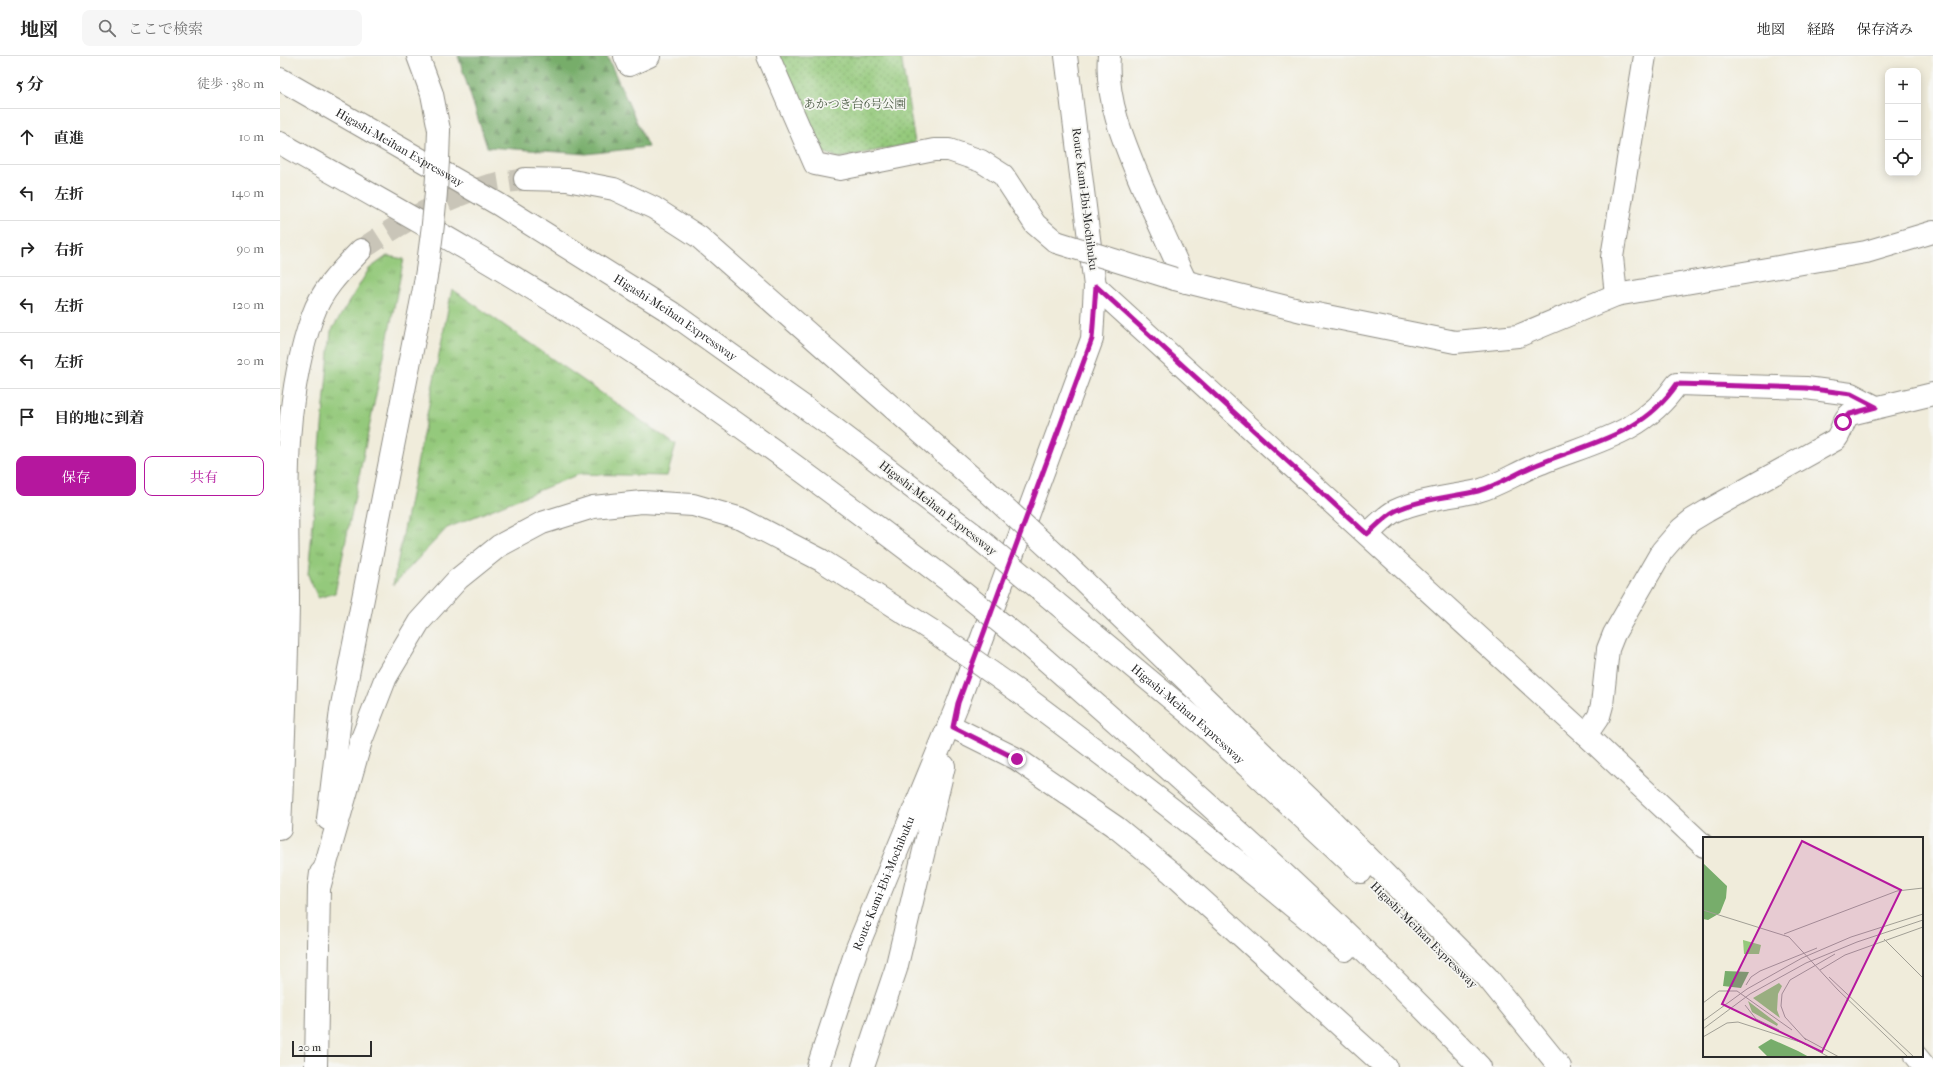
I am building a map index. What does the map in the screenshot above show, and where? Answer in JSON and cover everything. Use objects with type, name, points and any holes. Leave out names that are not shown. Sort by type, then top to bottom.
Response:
[{"type":"main road","points":[[316,1067],[319,888],[341,710],[432,243],[438,182],[439,130],[432,94],[418,56]]},
{"type":"main road","points":[[625,56],[629,65],[649,56]]},
{"type":"main road","points":[[768,56],[815,164],[840,169],[934,150],[949,150],[981,161],[1003,175],[1035,224],[1056,242],[1180,280],[1302,311],[1455,342],[1518,336],[1616,295],[1866,252],[1933,232]]},
{"type":"main road","name":"Route Kami-Ebi-Mochibuku","points":[[863,1067],[896,970],[951,726],[958,703],[1092,339],[1096,286],[1066,56]]},
{"type":"main road","points":[[1109,56],[1110,86],[1123,139],[1162,231],[1180,280]]},
{"type":"main road","points":[[1616,295],[1612,257],[1645,56]]},
{"type":"main road","name":"Higashi-Meihan Expressway","points":[[280,80],[498,204],[672,313],[832,426],[972,533],[1204,726],[1330,842],[1556,1067]]},
{"type":"main road","points":[[280,143],[469,250],[636,354],[803,470],[950,582],[1032,648],[1187,784],[1297,886],[1480,1067]]},
{"type":"main road","points":[[525,179],[566,180],[614,189],[654,208],[699,237],[986,490],[1067,565],[1320,809],[1487,978],[1560,1067]]},
{"type":"main road","points":[[280,829],[288,604],[286,465],[292,398],[302,352],[313,314],[332,282],[361,250]]},
{"type":"main road","points":[[1096,286],[1586,735],[1703,845]]},
{"type":"main road","points":[[1367,534],[1395,511],[1495,485],[1540,463],[1588,447],[1621,433],[1658,407],[1677,384],[1806,388],[1851,394],[1876,407]]},
{"type":"main road","points":[[1586,735],[1598,716],[1602,705],[1610,642],[1662,551],[1677,534],[1692,520],[1707,511],[1835,440],[1840,435],[1843,422],[1850,414],[1933,394]]},
{"type":"main road","points":[[319,888],[361,741],[386,677],[418,622],[458,579],[499,546],[542,523],[593,507],[642,502],[693,505],[742,519],[821,560],[934,632],[1019,692],[1132,777],[1262,880],[1464,1050]]},
{"type":"main road","points":[[951,726],[1017,759],[1117,828],[1172,874],[1386,1067]]},
{"type":"main road","name":"Route Kami-Ebi-Mochibuku","points":[[818,1067],[858,948],[951,726]]},
{"type":"main road","points":[[1917,1057],[1925,1067]]},
{"type":"green space","points":[[458,56],[607,56],[648,147],[586,154],[487,147]]},
{"type":"green space","name":"あかつき台6号公園","points":[[779,56],[901,56],[915,143],[839,158],[823,152]]},
{"type":"green space","points":[[387,256],[404,259],[335,593],[318,598],[308,575],[331,331],[369,269]]},
{"type":"green space","points":[[452,289],[676,445],[667,476],[579,474],[447,528],[393,585]]},
{"type":"tunnel","points":[[361,250],[421,213],[453,198],[491,185],[525,179]]},
{"type":"route","points":[[1017,759],[953,727],[958,703],[1092,339],[1096,286],[1367,534],[1395,511],[1427,501],[1477,491],[1495,485],[1540,463],[1588,447],[1621,433],[1658,407],[1669,396],[1677,384],[1806,388],[1851,394],[1876,407],[1850,414],[1843,422]]}]
